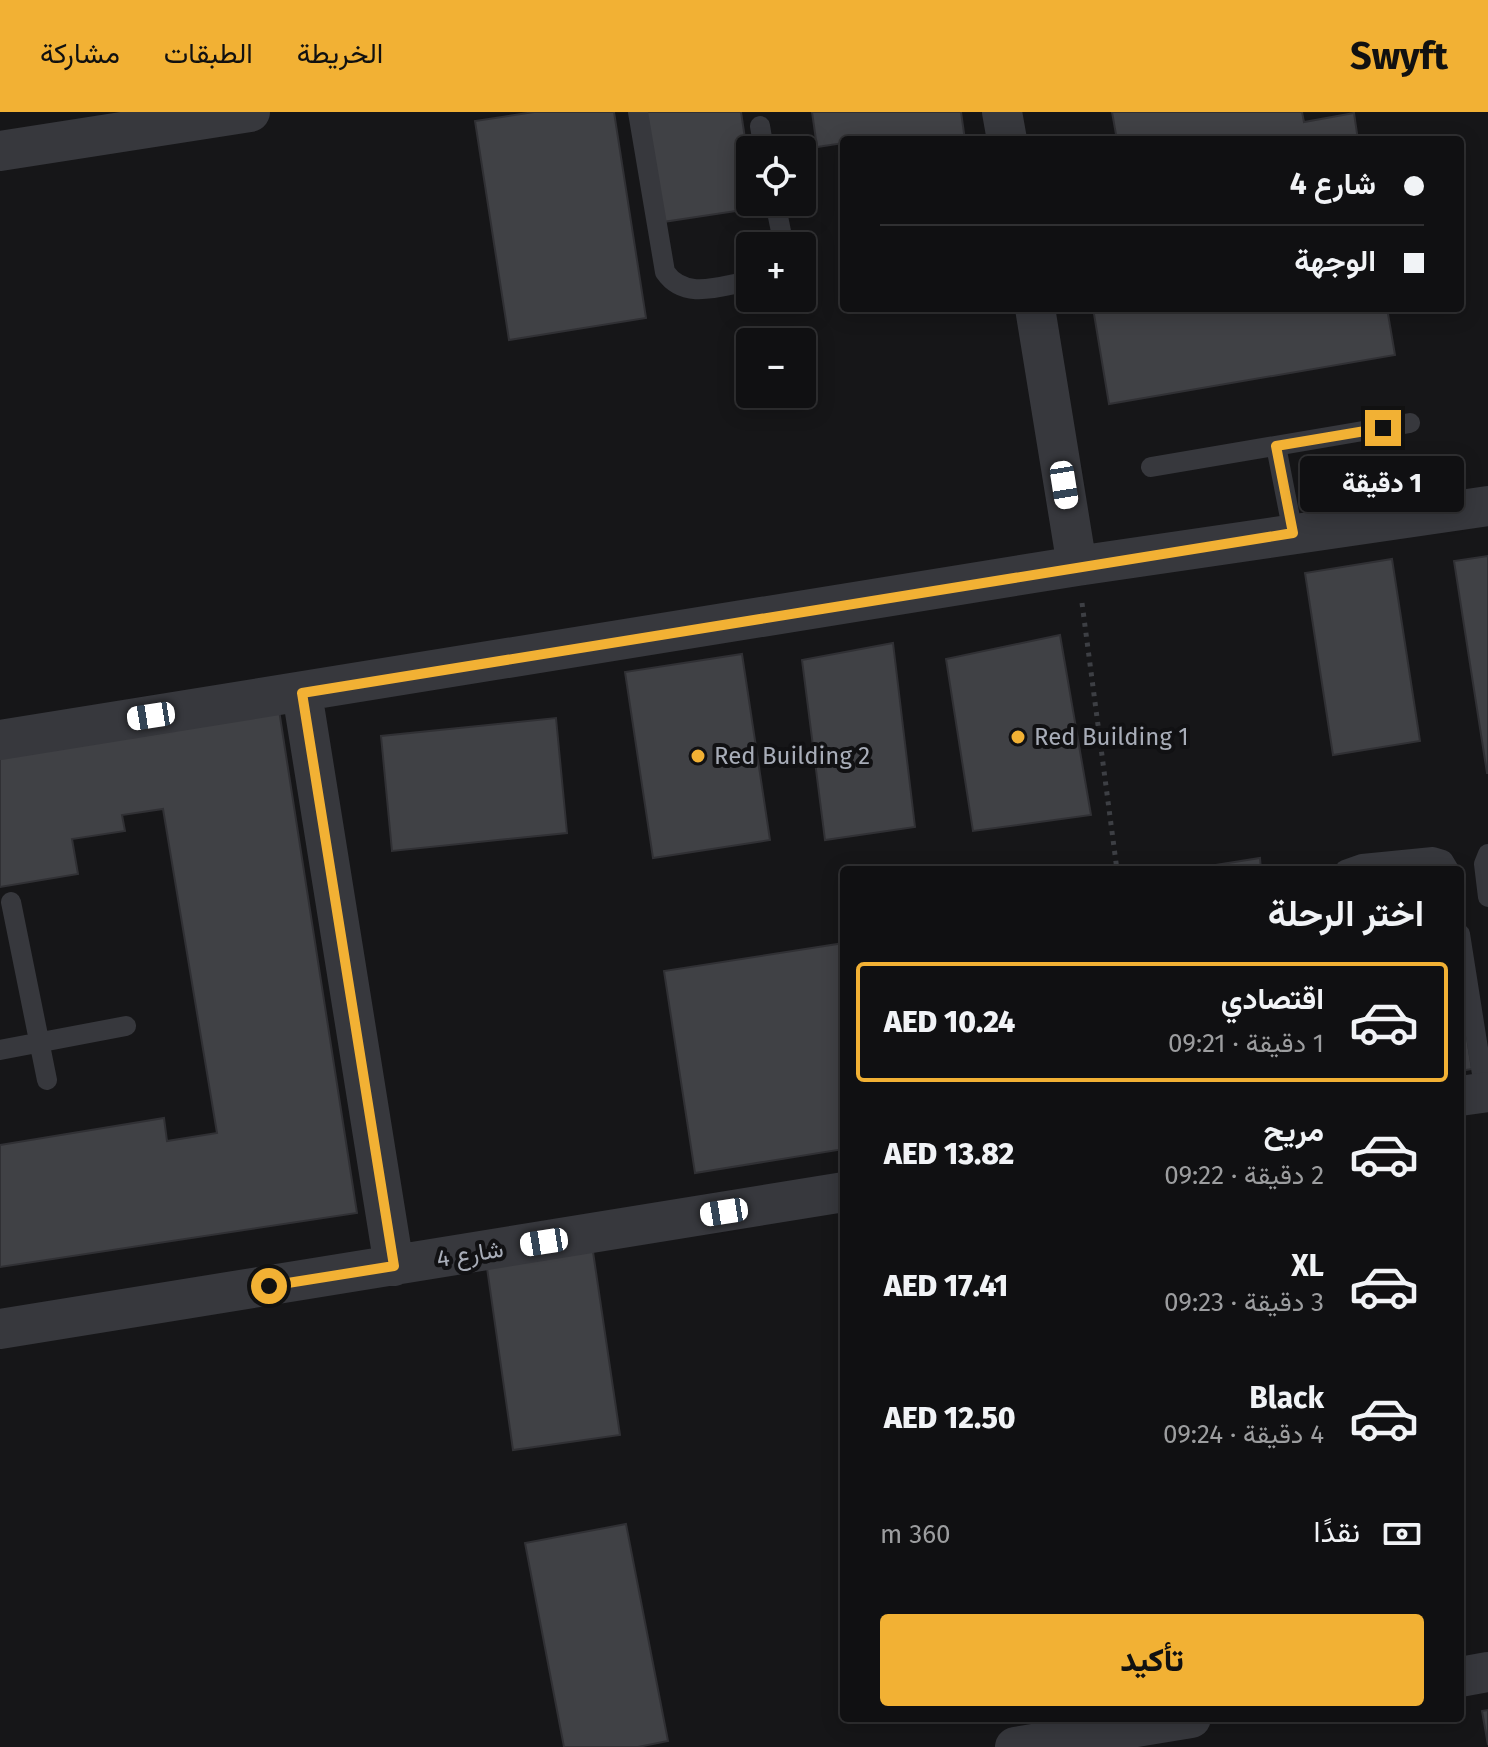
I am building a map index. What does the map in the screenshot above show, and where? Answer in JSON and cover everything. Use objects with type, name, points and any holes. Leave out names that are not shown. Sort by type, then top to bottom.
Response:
[{"type":"street","points":[[0,151],[250,112]]},
{"type":"street","points":[[1002,112],[1006,136]]},
{"type":"street","points":[[1036,312],[1077,566]]},
{"type":"street","points":[[0,740],[1077,566],[1488,506]]},
{"type":"street","points":[[302,693],[394,1266]]},
{"type":"street","name":"شارع 4","points":[[0,1329],[840,1193]]},
{"type":"street","points":[[1464,1676],[1488,1672]]},
{"type":"street","points":[[1015,1747],[1167,1722]]},
{"type":"lane","points":[[638,112],[665,272],[679,286],[689,290],[736,283]]},
{"type":"lane","points":[[760,126],[762,136]]},
{"type":"lane","points":[[1151,467],[1410,423]]},
{"type":"lane","points":[[1276,446],[1293,533]]},
{"type":"lane","points":[[1488,854],[1484,864],[1488,897]]},
{"type":"lane","points":[[1356,866],[1433,857],[1443,860],[1447,866]]},
{"type":"lane","points":[[11,902],[47,1080]]},
{"type":"lane","points":[[1464,970],[1478,1094]]},
{"type":"lane","points":[[0,1050],[126,1026]]},
{"type":"path","points":[[1077,566],[1116,866]]},
{"type":"building","points":[[534,112],[614,112],[646,318],[509,340],[475,121]]},
{"type":"building","points":[[646,112],[741,112],[745,136],[736,136],[736,211],[663,222]]},
{"type":"building","points":[[812,112],[961,112],[964,136],[840,136],[840,144],[817,147]]},
{"type":"building","points":[[1112,112],[1302,112],[1304,122],[1354,113],[1357,136],[1116,136]]},
{"type":"building","points":[[1094,312],[1388,312],[1395,355],[1109,404]]},
{"type":"building","points":[[1488,556],[1488,773],[1487,773],[1454,561]]},
{"type":"building","points":[[1392,559],[1420,741],[1333,755],[1305,573]]},
{"type":"building","name":"Red Building 1","points":[[1060,635],[1091,815],[973,831],[946,659]]},
{"type":"building","points":[[893,643],[915,827],[825,840],[802,660]]},
{"type":"building","name":"Red Building 2","points":[[742,654],[770,840],[653,858],[625,672]]},
{"type":"building","points":[[279,710],[357,1213],[0,1267],[0,1145],[164,1118],[167,1141],[217,1133],[163,809],[122,815],[125,831],[72,839],[78,874],[0,887],[0,754]]},
{"type":"building","points":[[556,718],[567,833],[392,851],[381,736]]},
{"type":"building","points":[[1260,858],[1261,866],[1209,866]]},
{"type":"building","points":[[840,944],[840,1150],[695,1173],[664,971]]},
{"type":"building","points":[[1464,1018],[1472,1069],[1464,1070]]},
{"type":"building","points":[[592,1245],[620,1435],[513,1450],[486,1261]]},
{"type":"building","points":[[626,1524],[668,1741],[638,1747],[564,1747],[525,1543]]},
{"type":"building","points":[[1488,1710],[1488,1745],[1482,1711]]},
{"type":"place","name":"Red Building 1","points":[[1018,737]]},
{"type":"place","name":"Red Building 2","points":[[698,756]]},
{"type":"route","points":[[269,1286],[394,1266],[302,693],[1293,533],[1276,446],[1383,428]]}]
